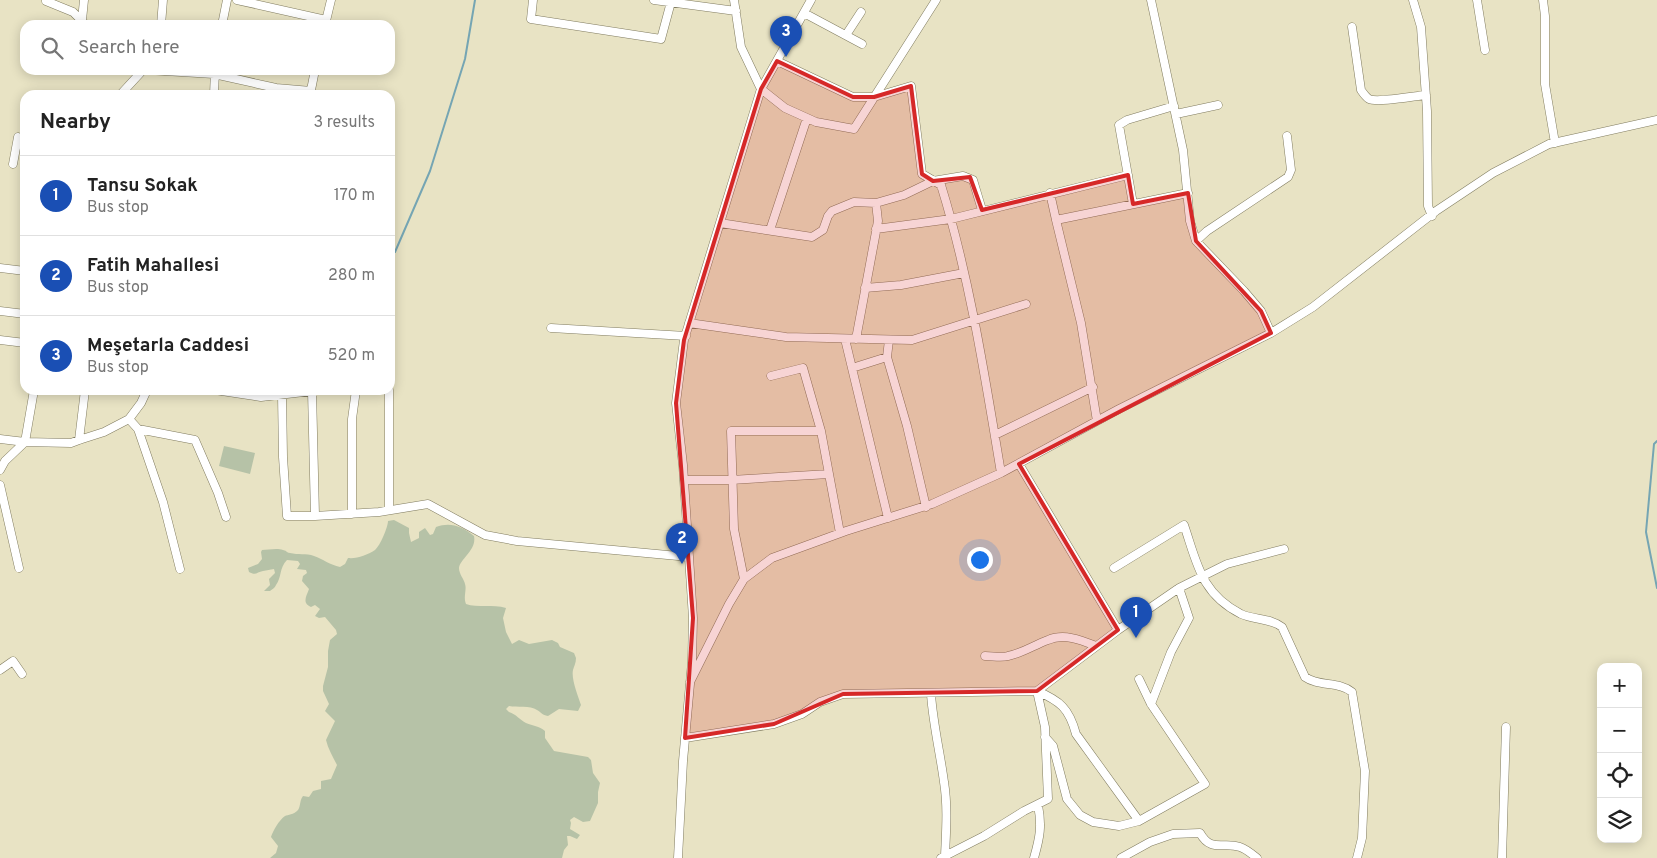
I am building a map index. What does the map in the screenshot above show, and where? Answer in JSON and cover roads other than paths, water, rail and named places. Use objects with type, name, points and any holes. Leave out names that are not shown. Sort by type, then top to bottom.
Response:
[{"type":"street","points":[[84,0],[84,20]]},
{"type":"street","points":[[161,20],[163,0]]},
{"type":"street","points":[[223,20],[226,0]]},
{"type":"street","points":[[237,0],[318,20]]},
{"type":"street","points":[[326,20],[331,0]]},
{"type":"street","points":[[533,0],[531,19],[661,39],[671,2]]},
{"type":"street","points":[[654,0],[736,11]]},
{"type":"street","points":[[734,0],[741,47],[761,89],[785,108],[816,122],[854,129],[936,0]]},
{"type":"street","points":[[678,858],[693,618],[684,480],[676,404],[686,336],[761,89],[812,0]]},
{"type":"street","points":[[1151,0],[1183,150],[1190,221],[1196,241],[1244,290],[1261,311],[1271,333]]},
{"type":"street","points":[[1413,0],[1421,27],[1426,95],[1428,206],[1432,216]]},
{"type":"street","points":[[1477,0],[1485,50]]},
{"type":"street","points":[[1543,0],[1545,16],[1545,84],[1555,143]]},
{"type":"street","points":[[46,2],[72,12],[81,20]]},
{"type":"street","points":[[846,35],[861,12]]},
{"type":"street","points":[[804,13],[862,44]]},
{"type":"street","points":[[1352,27],[1361,90],[1370,100],[1426,95]]},
{"type":"street","points":[[777,61],[853,96],[874,97],[911,86],[922,174],[941,186],[951,219],[975,320],[1001,473]]},
{"type":"street","points":[[125,90],[138,75]]},
{"type":"street","points":[[214,90],[215,75]]},
{"type":"street","points":[[226,75],[290,90]]},
{"type":"street","points":[[311,90],[314,75]]},
{"type":"street","points":[[1133,204],[1119,125],[1127,120],[1175,110],[1218,104]]},
{"type":"street","points":[[770,230],[807,118]]},
{"type":"street","points":[[690,682],[729,604],[744,579],[772,558],[840,533],[926,506],[1001,473],[1098,421],[1271,333],[1313,308],[1432,216],[1493,172],[1555,143],[1657,120]]},
{"type":"street","points":[[1196,241],[1207,231],[1288,177],[1291,170],[1287,136]]},
{"type":"street","points":[[13,164],[18,137],[20,137]]},
{"type":"street","points":[[876,229],[951,219],[1128,175]]},
{"type":"street","points":[[720,223],[812,237],[823,230],[832,210],[854,202],[876,203],[904,195],[933,181],[964,176],[970,177],[973,180],[982,210]]},
{"type":"street","points":[[1056,220],[1188,193]]},
{"type":"street","points":[[1050,194],[1081,322],[1098,421]]},
{"type":"street","points":[[856,339],[878,221],[876,203]]},
{"type":"street","points":[[0,268],[20,270]]},
{"type":"street","points":[[865,288],[900,285],[964,273]]},
{"type":"street","points":[[689,323],[786,337],[912,340],[1026,304]]},
{"type":"street","points":[[0,311],[20,313]]},
{"type":"street","points":[[552,328],[686,336]]},
{"type":"street","points":[[845,339],[888,518]]},
{"type":"street","points":[[0,340],[20,342]]},
{"type":"street","points":[[890,340],[887,358],[907,426],[926,506]]},
{"type":"street","points":[[852,368],[887,358]]},
{"type":"street","points":[[771,376],[802,368],[821,431],[840,533]]},
{"type":"street","points":[[995,435],[1093,387]]},
{"type":"street","points":[[0,470],[5,461],[25,442],[33,395]]},
{"type":"street","points":[[79,440],[84,395]]},
{"type":"street","points":[[0,439],[25,442],[71,443],[104,432],[129,419],[145,395]]},
{"type":"street","points":[[248,395],[261,397],[282,395],[283,457],[287,516],[352,514],[428,504],[485,534],[517,541],[689,556]]},
{"type":"street","points":[[312,395],[315,516]]},
{"type":"street","points":[[352,514],[352,419],[355,395]]},
{"type":"street","points":[[389,395],[389,510]]},
{"type":"street","points":[[129,419],[138,429],[163,502],[180,569]]},
{"type":"street","points":[[138,429],[195,440],[218,493],[226,517]]},
{"type":"street","points":[[744,579],[734,529],[731,431],[821,431]]},
{"type":"street","points":[[1019,464],[1118,630]]},
{"type":"street","points":[[684,480],[731,480],[829,474]]},
{"type":"street","points":[[0,485],[19,568]]},
{"type":"street","points":[[1114,568],[1184,525],[1202,577],[1208,588],[1228,606],[1243,615],[1276,623],[1282,627],[1305,677],[1342,686],[1352,692],[1365,771],[1362,838],[1357,858]]},
{"type":"street","points":[[1037,691],[1118,630],[1180,588],[1227,564],[1284,549]]},
{"type":"street","points":[[1151,704],[1171,652],[1189,618],[1180,588]]},
{"type":"street","points":[[985,656],[1007,657],[1028,650],[1049,639],[1063,637],[1080,639],[1096,646]]},
{"type":"street","points":[[0,670],[13,661],[22,674]]},
{"type":"street","points":[[1045,737],[1053,746],[1067,799],[1080,815],[1093,822],[1119,826],[1139,821],[1205,784],[1151,704],[1139,679]]},
{"type":"street","points":[[685,738],[774,724],[802,714],[820,702],[843,694],[1037,691],[1056,699],[1066,709],[1076,734],[1139,821]]},
{"type":"street","points":[[943,857],[1048,799],[1045,737],[1037,691]]},
{"type":"street","points":[[931,694],[932,717],[946,801],[943,857]]},
{"type":"street","points":[[1502,858],[1506,727]]},
{"type":"street","points":[[1034,858],[1041,823],[1038,804]]},
{"type":"street","points":[[1121,858],[1150,842],[1173,834],[1200,833],[1206,843],[1239,846],[1257,858]]},
{"type":"waterway","points":[[395,252],[430,171],[465,59],[475,0]]},
{"type":"waterway","points":[[1657,441],[1654,444],[1646,532],[1657,588]]},
{"type":"place","name":"Meşetarla Caddesi","points":[[786,57]]},
{"type":"place","name":"Fatih Mahallesi","points":[[682,564]]},
{"type":"place","name":"Tansu Sokak","points":[[1136,638]]}]
